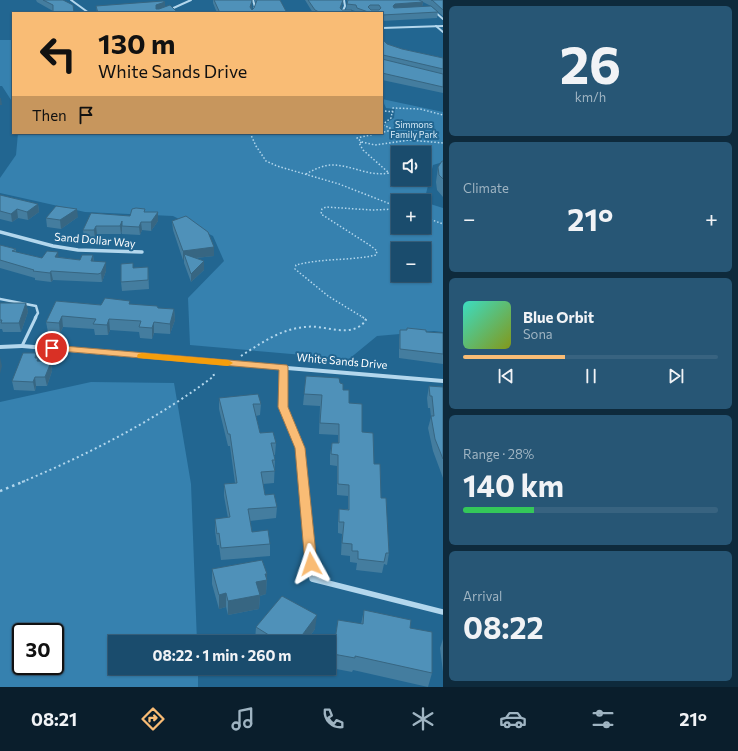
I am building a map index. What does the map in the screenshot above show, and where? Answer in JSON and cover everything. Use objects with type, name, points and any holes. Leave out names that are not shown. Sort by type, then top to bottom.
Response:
[{"type":"street","points":[[71,0],[88,12]]},
{"type":"street","points":[[165,11],[191,0]]},
{"type":"street","points":[[252,12],[255,7],[253,0]]},
{"type":"street","points":[[342,12],[345,6],[344,0]]},
{"type":"street","points":[[430,8],[443,19]]},
{"type":"street","points":[[436,26],[443,32]]},
{"type":"street","points":[[383,28],[443,26]]},
{"type":"street","name":"Sand Dollar Way","points":[[0,232],[53,246],[78,250],[142,252]]},
{"type":"street","name":"White Sands Drive","points":[[0,346],[22,346],[443,381]]},
{"type":"street","points":[[283,367],[283,407],[300,448],[312,579],[443,612]]},
{"type":"lane","points":[[0,299],[36,306],[38,309],[38,313],[22,346]]},
{"type":"path","points":[[383,134],[390,128],[383,125],[391,119],[394,112],[393,108],[415,109],[443,115]]},
{"type":"path","points":[[385,111],[394,112]]},
{"type":"path","points":[[250,134],[266,161],[277,166],[338,184],[391,205]]},
{"type":"path","points":[[382,134],[358,136],[359,140],[362,142],[385,145],[411,140],[433,144],[438,142],[443,143]]},
{"type":"path","points":[[305,174],[321,166],[333,165],[374,174],[389,173],[363,150],[359,143],[362,142]]},
{"type":"path","points":[[241,356],[259,344],[282,332],[315,326],[356,330],[364,325],[366,320],[328,296],[295,269],[296,265],[304,262],[350,261],[376,255],[377,251],[371,246],[321,214],[322,209],[326,207],[372,210],[391,209]]},
{"type":"path","points":[[431,220],[443,224]]},
{"type":"path","points":[[0,491],[72,461],[156,415],[214,376],[213,372]]},
{"type":"green space","points":[[0,40],[12,40],[12,101],[2,86],[0,86]]},
{"type":"green space","name":"Simmons Family Park","points":[[383,99],[443,112],[443,162],[433,165],[431,173],[431,146],[391,146],[391,186],[428,186],[426,194],[391,194],[391,234],[431,234],[431,204],[443,208],[443,332],[434,331],[377,336],[349,359],[190,345],[188,298],[224,261],[213,236],[173,216],[85,212],[0,193],[0,178],[16,155],[18,134],[383,134],[383,125],[394,118],[395,109],[386,108]]},
{"type":"green space","points":[[91,382],[174,383],[191,484],[197,635],[108,635],[108,675],[198,675],[198,687],[0,687],[0,402]]},
{"type":"building","points":[[43,0],[63,0],[73,5],[74,12],[53,12],[53,5]]},
{"type":"building","points":[[214,0],[252,0],[250,7],[252,10],[257,0],[280,0],[286,12],[220,12]]},
{"type":"building","points":[[308,0],[343,0],[340,8],[342,10],[352,10],[351,12],[319,12],[315,10]]},
{"type":"building","points":[[348,0],[419,0],[423,2],[395,4],[393,6],[394,8],[431,6],[438,12],[383,15],[383,12],[368,12],[357,8],[356,5],[347,4]],"holes":[[[370,5],[379,5],[381,8],[379,10],[371,10],[368,7]]]},
{"type":"building","points":[[432,0],[443,0],[443,10]]},
{"type":"building","points":[[163,1],[165,2],[156,5],[156,9],[170,5],[177,12],[98,12],[96,6]]},
{"type":"building","points":[[383,40],[387,44],[402,49],[443,58],[443,69],[383,55]]},
{"type":"building","points":[[383,59],[443,74],[443,87],[383,73]]},
{"type":"building","points":[[442,161],[443,179],[439,175],[438,167]]},
{"type":"building","points":[[0,195],[38,204],[27,212],[17,209],[11,214],[0,211]]},
{"type":"building","points":[[56,206],[77,209],[60,220],[46,218]]},
{"type":"building","points":[[132,209],[145,209],[144,212],[158,212],[151,222],[141,222],[139,227],[122,226],[122,221],[120,226],[96,226],[94,230],[83,230],[91,213],[130,216]]},
{"type":"building","points":[[186,216],[208,232],[214,247],[183,251],[172,221]]},
{"type":"building","points":[[0,245],[16,249],[12,251],[42,258],[47,251],[58,252],[55,257],[80,260],[82,255],[93,255],[91,261],[106,262],[101,273],[98,274],[51,271],[50,273],[33,271],[34,270],[0,260]]},
{"type":"building","points":[[184,254],[204,261],[191,274]]},
{"type":"building","points":[[133,263],[133,268],[148,267],[148,280],[121,282],[121,264]]},
{"type":"building","points":[[105,298],[130,301],[129,304],[174,309],[170,324],[154,322],[152,328],[139,327],[141,321],[109,319],[107,325],[93,324],[96,319],[62,316],[59,323],[46,322],[56,301],[101,305]]},
{"type":"building","points":[[0,303],[26,303],[19,323],[1,323]]},
{"type":"building","points":[[407,328],[426,330],[426,332],[443,333],[443,354],[400,349],[400,330],[407,330]]},
{"type":"building","points":[[23,353],[36,353],[35,358],[38,358],[37,361],[51,362],[45,377],[35,377],[33,382],[12,381]]},
{"type":"building","points":[[306,376],[339,378],[340,383],[343,384],[343,390],[349,390],[349,403],[362,404],[362,432],[373,433],[374,464],[380,464],[381,498],[386,498],[389,553],[386,553],[384,562],[358,559],[358,551],[352,551],[352,544],[342,543],[344,522],[339,522],[339,509],[349,510],[349,485],[338,484],[338,455],[331,454],[332,443],[339,443],[339,424],[320,423],[322,395],[304,394]]},
{"type":"building","points":[[429,386],[443,387],[443,459],[435,439],[431,416],[434,416],[432,396],[430,396]]},
{"type":"building","points":[[258,394],[261,404],[253,404],[260,433],[273,432],[276,443],[271,443],[275,460],[272,460],[275,471],[261,472],[265,495],[274,494],[277,507],[248,509],[252,532],[268,530],[270,544],[221,548],[215,519],[230,517],[224,484],[237,483],[230,434],[228,434],[219,398]]},
{"type":"building","points":[[262,560],[267,574],[265,574],[267,580],[256,582],[260,595],[228,601],[226,593],[219,595],[212,569]]},
{"type":"building","points":[[282,596],[317,615],[302,635],[269,635],[256,627]]},
{"type":"building","points":[[364,610],[411,620],[410,628],[432,632],[432,673],[355,656],[355,658],[336,655],[336,635],[338,620],[363,624]]},
{"type":"slow traffic","points":[[142,356],[228,363]]},
{"type":"route","points":[[52,348],[283,367],[283,407],[300,448],[311,564]]}]
